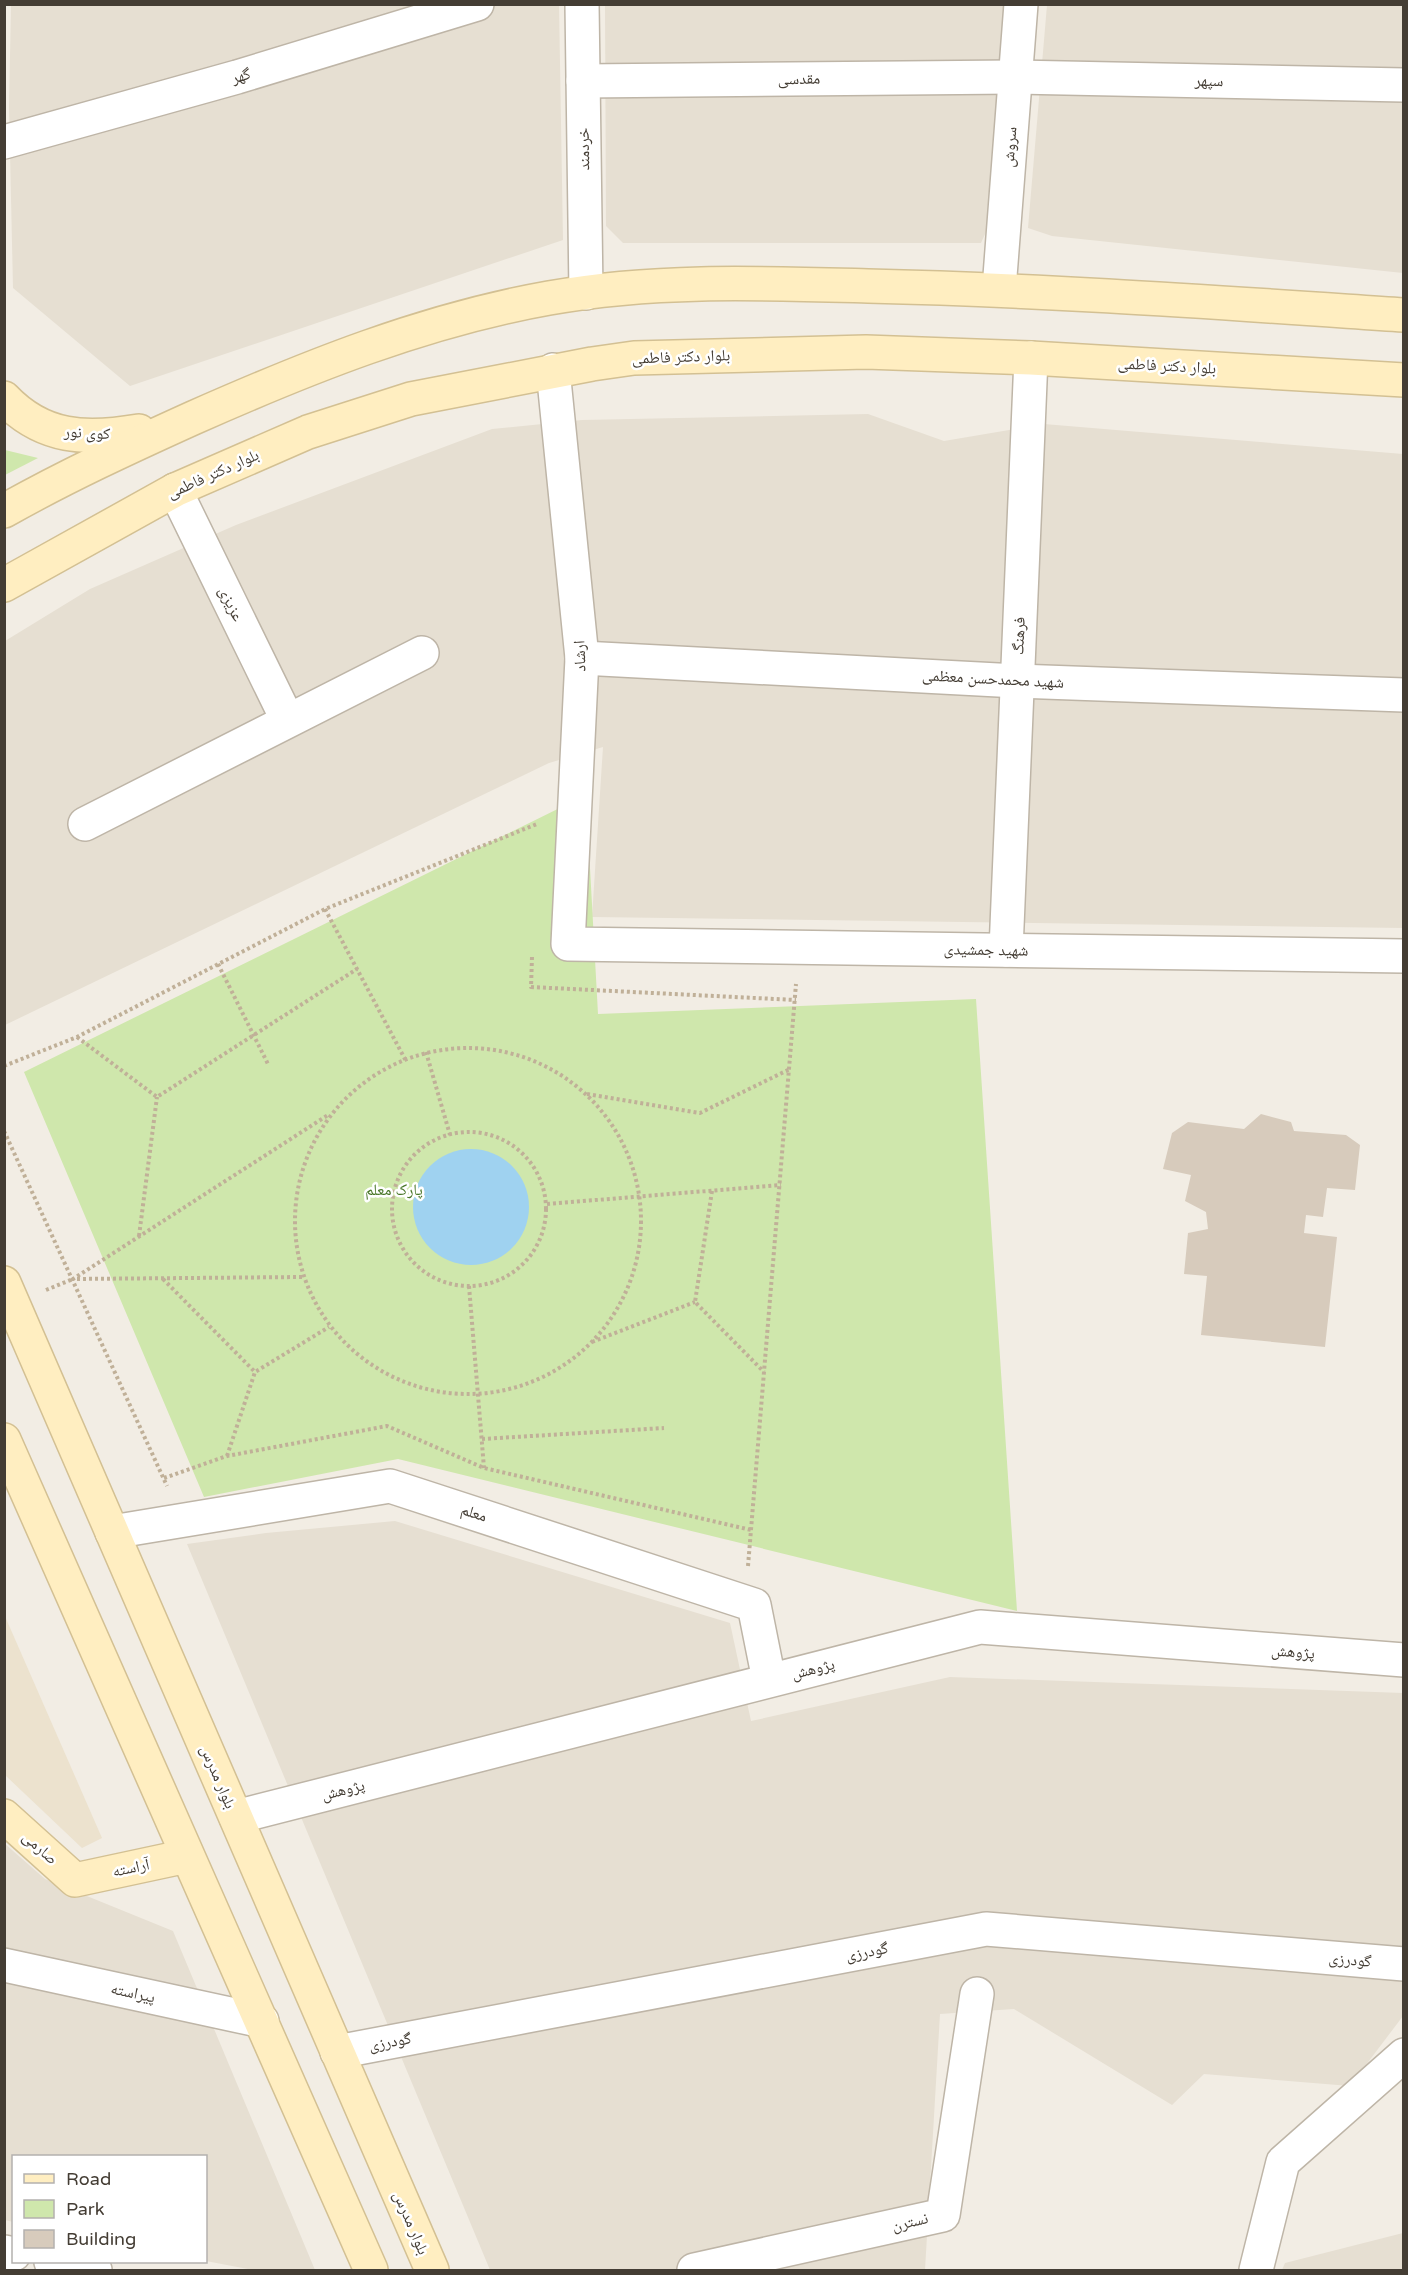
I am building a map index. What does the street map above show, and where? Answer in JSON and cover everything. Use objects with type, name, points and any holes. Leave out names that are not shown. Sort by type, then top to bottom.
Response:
[{"type":"main road","points":[[4,511],[128,446],[274,382],[460,317],[586,293],[686,283],[999,289],[1404,315]]},
{"type":"main road","name":"بلوار دکتر فاطمی","points":[[4,585],[175,489],[308,432],[411,399],[553,370],[634,358],[819,354],[1031,358],[1404,380]]},
{"type":"main road","name":"کوی نور","points":[[4,398],[22,417],[60,433],[106,437],[179,424]]},
{"type":"main road","name":"بلوار مدرس","points":[[4,1283],[432,2271]]},
{"type":"main road","points":[[4,1440],[371,2271]]},
{"type":"main road","name":"صارمی","points":[[4,1816],[75,1880]]},
{"type":"main road","name":"آراسته","points":[[75,1880],[187,1856]]},
{"type":"street","name":"گهر","points":[[4,142],[237,77],[477,4]]},
{"type":"street","name":"خردمند","points":[[582,4],[586,293]]},
{"type":"street","name":"سروش","points":[[999,289],[1021,4]]},
{"type":"street","name":"مقدسی","points":[[583,81],[1015,78]]},
{"type":"street","name":"سپهر","points":[[1015,78],[1404,85]]},
{"type":"street","name":"فرهنگ","points":[[1006,950],[1031,358]]},
{"type":"street","name":"ارشاد","points":[[553,370],[582,658],[568,944]]},
{"type":"street","name":"عزیزی","points":[[175,489],[287,719]]},
{"type":"street","points":[[85,824],[287,719],[422,653]]},
{"type":"street","name":"شهید محمدحسن معظمی","points":[[582,658],[1017,681],[1404,695]]},
{"type":"street","name":"شهید جمشیدی","points":[[568,944],[1404,956]]},
{"type":"street","name":"معلم","points":[[112,1532],[184,1522],[390,1486],[745,1602]]},
{"type":"street","points":[[745,1602],[754,1605],[770,1680]]},
{"type":"street","name":"پژوهش","points":[[236,1817],[980,1627],[1404,1660]]},
{"type":"street","name":"گودرزی","points":[[337,2052],[986,1929],[1404,1964]]},
{"type":"street","name":"پیراسته","points":[[4,1965],[262,2021]]},
{"type":"street","name":"نسترن","points":[[694,2271],[943,2215],[977,1994]]},
{"type":"street","points":[[1256,2271],[1283,2162],[1404,2055]]},
{"type":"street","points":[[56,2263],[95,2271]]},
{"type":"path","points":[[4,1066],[77,1037],[325,909],[537,824],[538,832]]},
{"type":"path","points":[[325,909],[406,1061]]},
{"type":"path","points":[[745,1602],[796,1000],[797,947]]},
{"type":"path","points":[[532,953],[531,987],[796,1000]]},
{"type":"path","points":[[218,964],[268,1064]]},
{"type":"path","points":[[139,1236],[157,1097],[357,969]]},
{"type":"path","points":[[77,1037],[157,1097]]},
{"type":"path","points":[[72,1279],[331,1114],[373,1075],[426,1053],[483,1048],[539,1062],[587,1094],[622,1139],[641,1196],[640,1251],[620,1304],[584,1350],[536,1381],[478,1395],[423,1389],[371,1366],[329,1327],[302,1277],[293,1220],[303,1164],[331,1114]]},
{"type":"path","points":[[426,1053],[450,1135]]},
{"type":"path","points":[[587,1094],[700,1113],[790,1068]]},
{"type":"path","points":[[4,1131],[184,1522]]},
{"type":"path","points":[[459,1132],[485,1133],[510,1142],[530,1160],[543,1183],[547,1204],[543,1235],[530,1258],[512,1274],[489,1284],[470,1286],[441,1281],[420,1269],[404,1250],[394,1228],[392,1204],[398,1178],[413,1156],[434,1140],[450,1135],[459,1132]]},
{"type":"path","points":[[547,1204],[781,1185]]},
{"type":"path","points":[[695,1302],[711,1191]]},
{"type":"path","points":[[72,1279],[302,1277]]},
{"type":"path","points":[[162,1278],[255,1372]]},
{"type":"path","points":[[470,1286],[484,1468]]},
{"type":"path","points":[[695,1302],[764,1373]]},
{"type":"path","points":[[591,1342],[695,1302]]},
{"type":"path","points":[[227,1456],[255,1372],[329,1327]]},
{"type":"path","points":[[482,1439],[664,1428]]},
{"type":"shaded area","points":[[11,5],[559,5],[563,240],[130,386],[13,288],[9,107]]},
{"type":"shaded area","points":[[605,5],[1004,5],[989,225],[981,243],[623,243],[606,226]]},
{"type":"shaded area","points":[[1047,5],[1403,5],[1403,273],[1052,236],[1028,228]]},
{"type":"shaded area","points":[[868,414],[944,441],[1044,424],[1403,454],[1403,928],[592,917],[603,747],[549,763],[5,1025],[5,641],[90,589],[236,525],[492,429],[582,420]]},
{"type":"shaded area","points":[[395,1521],[730,1623],[751,1721],[950,1677],[1403,1693],[1403,2016],[1350,2086],[1204,2074],[1172,2105],[1014,2009],[940,2014],[925,2270],[490,2270],[187,1544],[266,1533]]},
{"type":"shaded area","points":[[4,1614],[102,1838],[82,1848],[5,1775]]},
{"type":"shaded area","points":[[4,1843],[45,1879],[173,1931],[315,2270],[253,2270],[207,2261],[207,2155],[12,2155],[12,2222],[5,2220]]},
{"type":"shaded area","points":[[1403,2233],[1403,2270],[1282,2270],[1285,2263]]},
{"type":"green space","points":[[5,450],[38,458],[5,475]]},
{"type":"green space","name":"پارک معلم","points":[[586,795],[598,1014],[976,999],[1017,1611],[398,1459],[204,1497],[24,1072]]},
{"type":"water","points":[[471,1149],[493,1153],[512,1166],[525,1185],[529,1207],[525,1229],[512,1248],[493,1261],[471,1265],[449,1261],[430,1248],[417,1229],[413,1207],[417,1185],[430,1166],[449,1153]]},
{"type":"building","points":[[1261,1114],[1291,1122],[1294,1131],[1346,1135],[1360,1145],[1355,1190],[1327,1188],[1323,1217],[1306,1215],[1304,1233],[1337,1237],[1325,1347],[1201,1335],[1207,1276],[1184,1274],[1188,1233],[1208,1229],[1206,1212],[1185,1201],[1191,1175],[1163,1169],[1172,1133],[1188,1122],[1244,1129]]}]
